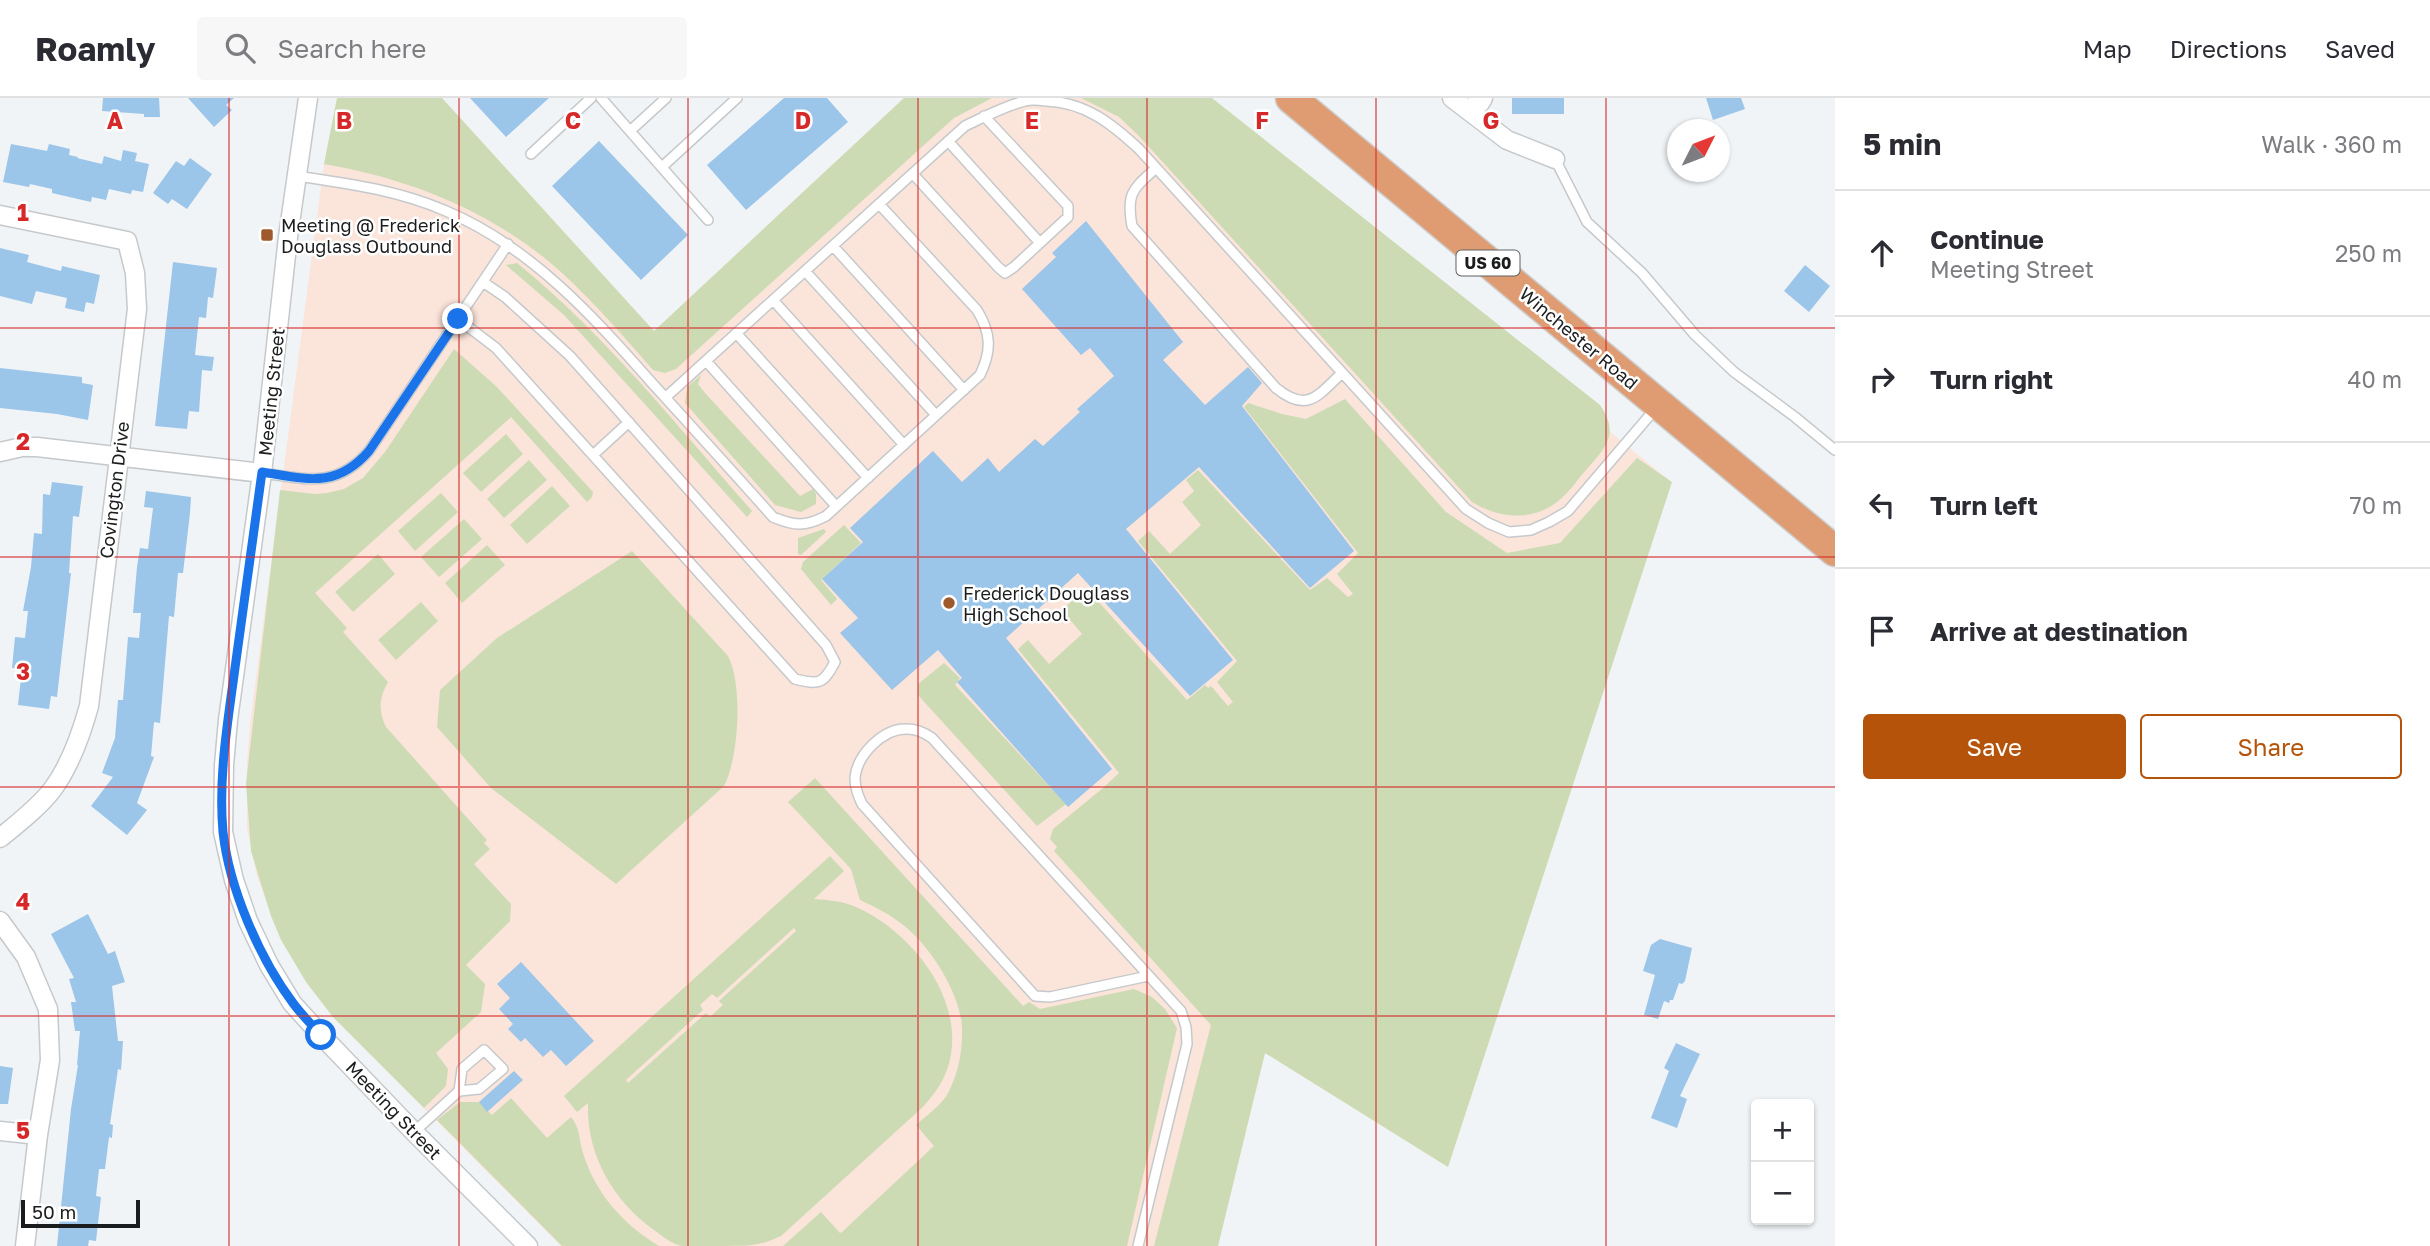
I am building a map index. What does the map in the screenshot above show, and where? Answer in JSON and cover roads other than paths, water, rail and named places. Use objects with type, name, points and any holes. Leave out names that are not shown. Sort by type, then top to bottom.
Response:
[{"type":"highway","name":"Winchester Road","points":[[1291,98],[1835,551]]},
{"type":"street","name":"Meeting Street","points":[[308,98],[223,765],[223,832],[234,880],[248,921],[269,965],[292,1003],[414,1132],[528,1246]]},
{"type":"street","points":[[1452,98],[1507,140],[1555,159]]},
{"type":"street","points":[[1467,109],[1480,103],[1483,98]]},
{"type":"street","name":"Covington Drive","points":[[0,215],[127,242],[135,273],[137,309],[89,706],[66,768],[51,791],[0,838]]},
{"type":"street","points":[[0,452],[37,447],[262,472]]},
{"type":"street","points":[[0,921],[26,957],[48,1009],[50,1060],[25,1246]]},
{"type":"street","points":[[0,1131],[38,1135]]},
{"type":"lane","points":[[531,154],[591,98]]},
{"type":"lane","points":[[601,98],[708,220]]},
{"type":"lane","points":[[630,131],[666,98]]},
{"type":"lane","points":[[662,167],[737,98]]},
{"type":"lane","points":[[666,397],[965,126],[1026,100],[1059,101],[1086,109],[1114,125],[1466,509],[1488,523],[1509,532],[1531,530],[1568,511],[1659,404]]},
{"type":"lane","points":[[913,174],[1005,273],[1068,217],[1068,206],[984,116]]},
{"type":"lane","points":[[948,141],[1040,243]]},
{"type":"lane","points":[[1555,159],[1587,222],[1642,273],[1695,335],[1734,372],[1795,416],[1835,450]]},
{"type":"lane","points":[[1156,168],[1136,187],[1128,205],[1132,226],[1276,388],[1289,399],[1302,402],[1316,397],[1342,373]]},
{"type":"lane","points":[[297,176],[390,191],[446,211],[508,244],[552,278],[605,330],[773,517],[790,524],[810,524],[826,516],[980,375],[986,362],[990,346],[987,327],[977,310],[879,204]]},
{"type":"lane","points":[[262,472],[312,480],[330,479],[359,463],[508,244]]},
{"type":"lane","points":[[833,246],[964,390]]},
{"type":"lane","points":[[805,271],[936,415]]},
{"type":"lane","points":[[458,319],[496,348],[795,679],[813,684],[825,679],[835,662],[826,645],[570,356],[483,282]]},
{"type":"lane","points":[[773,300],[904,445]]},
{"type":"lane","points":[[736,333],[868,478]]},
{"type":"lane","points":[[706,360],[836,506]]},
{"type":"lane","points":[[593,456],[629,422]]},
{"type":"lane","points":[[1138,1246],[1187,1044],[1181,1011],[933,737],[907,729],[891,732],[865,754],[856,770],[855,780],[862,804],[1035,996],[1050,998],[1148,976]]},
{"type":"lane","points":[[414,1132],[459,1091],[479,1089],[503,1069],[484,1050],[462,1069],[459,1091]]},
{"type":"place","name":"Meeting @ Frederick Douglass Outbound","points":[[267,235]]},
{"type":"place","name":"Frederick Douglass High School","points":[[949,603]]}]
